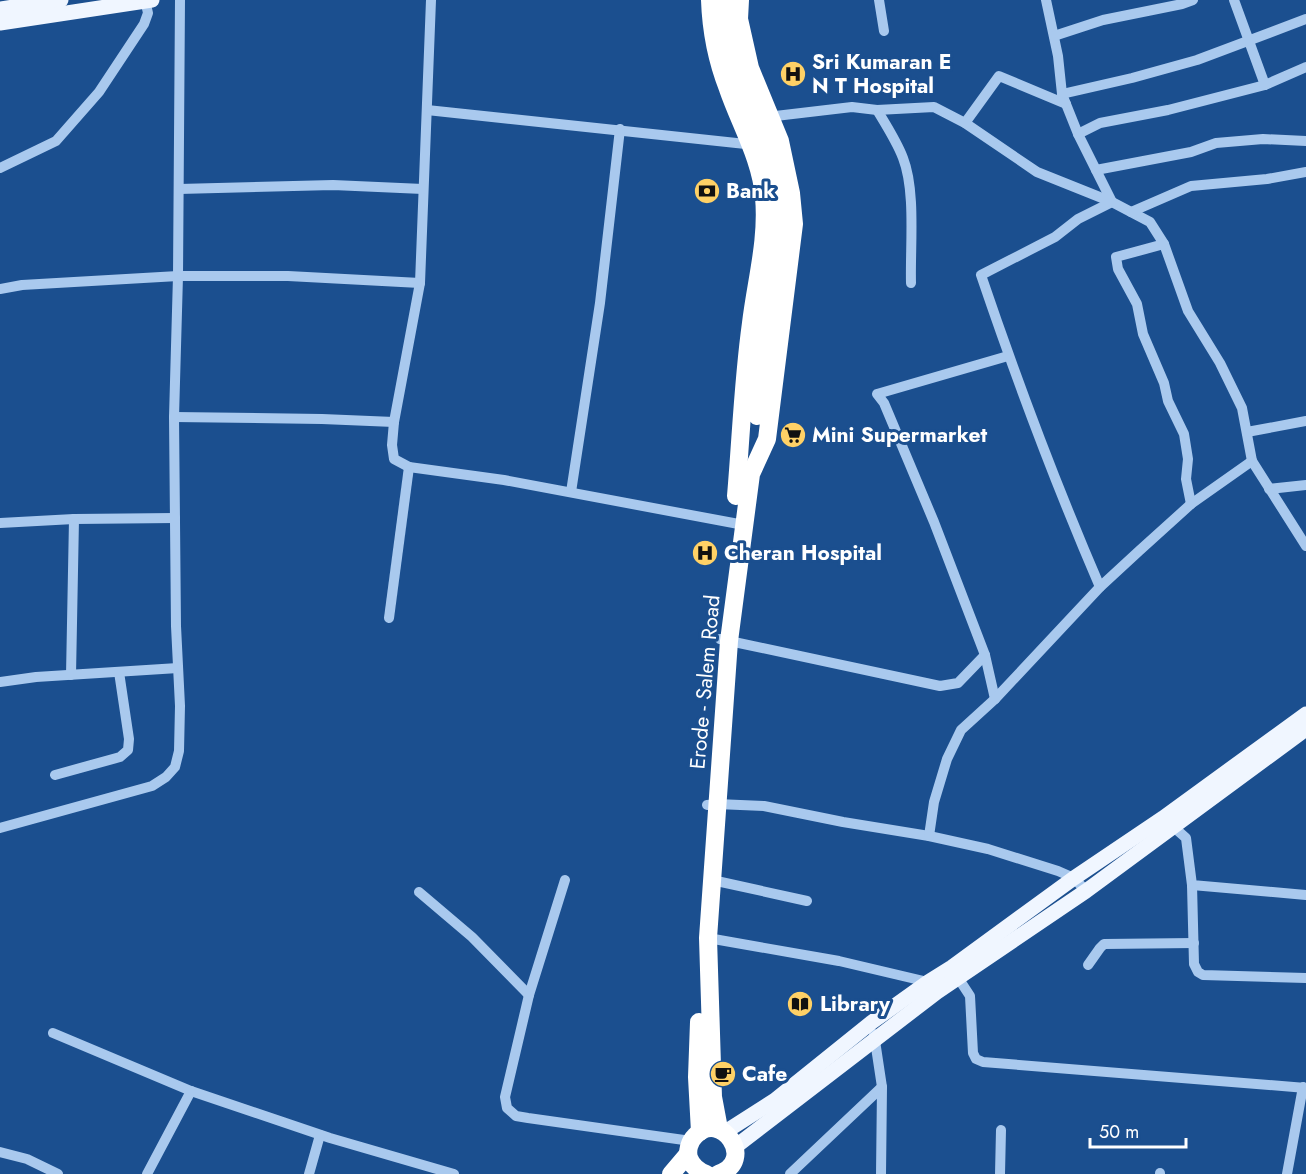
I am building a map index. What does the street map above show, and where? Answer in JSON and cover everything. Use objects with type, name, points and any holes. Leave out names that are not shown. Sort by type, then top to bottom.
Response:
[{"type":"highway","name":"Erode - Salem Road","points":[[696,1157],[698,939],[712,804],[724,640],[739,524],[751,324],[764,246],[764,196],[759,173],[718,57],[710,0]]},
{"type":"highway","points":[[724,0],[736,69],[764,142],[776,188],[777,248],[751,474]]},
{"type":"highway","name":"Erode - Salem Road","points":[[739,524],[751,474],[767,439],[794,224],[791,193],[780,141],[750,68],[740,19],[740,0]]},
{"type":"highway","name":"Erode - Salem Road","points":[[712,804],[712,880],[708,939],[712,1097],[726,1136]]},
{"type":"highway","points":[[671,1174],[696,1157],[706,1129],[726,1136],[734,1159],[731,1165],[718,1174]]},
{"type":"main road","points":[[0,9],[61,0]]},
{"type":"main road","points":[[0,23],[147,0]]},
{"type":"main road","points":[[726,1136],[872,1022],[928,982],[955,973],[1086,891],[1306,714]]},
{"type":"main road","points":[[726,1136],[751,1134],[875,1039],[1074,878],[1168,823],[1306,729]]},
{"type":"street","points":[[0,168],[56,141],[99,92],[133,42],[148,13],[147,0]]},
{"type":"street","points":[[0,828],[153,786],[175,767],[179,751],[174,417],[178,276],[180,0]]},
{"type":"street","points":[[431,0],[420,283],[394,423],[392,445],[394,459],[409,467],[504,480],[739,524]]},
{"type":"street","points":[[879,0],[884,31]]},
{"type":"street","points":[[1046,0],[1064,99],[1078,134],[1112,202]]},
{"type":"street","points":[[1054,36],[1103,20],[1194,0]]},
{"type":"street","points":[[1234,0],[1265,85]]},
{"type":"street","points":[[965,123],[999,76],[1064,99],[1197,60],[1306,19]]},
{"type":"street","points":[[1078,134],[1100,123],[1168,110],[1265,85],[1306,67]]},
{"type":"street","points":[[741,121],[852,107],[877,110],[934,107],[965,123],[1037,172],[1112,202],[1150,222],[1164,244],[1188,311],[1220,363],[1242,408],[1251,462],[1306,546]]},
{"type":"street","points":[[427,110],[620,129],[750,146],[780,141]]},
{"type":"street","points":[[877,110],[903,157],[906,168],[910,204],[910,283]]},
{"type":"street","points":[[571,492],[600,303],[620,129]]},
{"type":"street","points":[[1096,170],[1191,152],[1216,143],[1263,139],[1306,141]]},
{"type":"street","points":[[1131,212],[1191,186],[1267,179],[1306,172]]},
{"type":"street","points":[[179,189],[333,185],[423,189]]},
{"type":"street","points":[[1100,587],[1058,488],[1008,356],[981,276],[1055,237],[1078,219],[1112,202]]},
{"type":"street","points":[[1164,244],[1116,257],[1118,269],[1137,304],[1143,334],[1164,383],[1168,401],[1184,434],[1188,459],[1186,479],[1191,504]]},
{"type":"street","points":[[0,289],[22,285],[178,276],[288,276],[420,283]]},
{"type":"street","points":[[995,699],[985,655],[934,522],[884,403],[877,394],[1008,356]]},
{"type":"street","points":[[174,417],[322,419],[394,423]]},
{"type":"street","points":[[1247,432],[1306,421]]},
{"type":"street","points":[[929,836],[934,802],[947,759],[961,730],[995,699],[1100,587],[1191,504],[1251,462]]},
{"type":"street","points":[[388,618],[409,467]]},
{"type":"street","points":[[1269,489],[1306,485]]},
{"type":"street","points":[[0,523],[74,519],[175,518]]},
{"type":"street","points":[[71,675],[74,519]]},
{"type":"street","points":[[724,640],[940,686],[958,683],[985,655]]},
{"type":"street","points":[[0,682],[36,677],[178,668]]},
{"type":"street","points":[[55,775],[120,757],[128,750],[129,739],[119,672]]},
{"type":"street","points":[[712,804],[764,806],[988,849],[1074,878],[1086,891]]},
{"type":"street","points":[[1168,823],[1186,838],[1192,885],[1194,964],[1198,972],[1203,975],[1306,978]]},
{"type":"street","points":[[565,880],[529,995],[505,1097],[507,1108],[516,1116],[696,1157]]},
{"type":"street","points":[[712,880],[807,901]]},
{"type":"street","points":[[1192,885],[1306,895]]},
{"type":"street","points":[[419,892],[472,937],[529,995]]},
{"type":"street","points":[[708,939],[839,961],[928,982]]},
{"type":"street","points":[[1088,965],[1104,944],[1194,943]]},
{"type":"street","points":[[955,973],[970,996],[973,1053],[976,1059],[983,1062],[1305,1088],[1287,1174]]},
{"type":"street","points":[[872,1022],[882,1087],[882,1174]]},
{"type":"street","points":[[54,1033],[191,1091],[320,1135],[454,1174]]},
{"type":"street","points":[[790,1174],[882,1087]]},
{"type":"street","points":[[147,1174],[191,1091]]},
{"type":"street","points":[[1000,1130],[1000,1174]]},
{"type":"street","points":[[309,1174],[320,1135]]},
{"type":"street","points":[[0,1152],[27,1159],[58,1174]]},
{"type":"place","name":"Sri Kumaran E N T Hospital","points":[[793,74]]},
{"type":"place","name":"Bank","points":[[707,191]]},
{"type":"place","name":"Mini Supermarket","points":[[793,435]]},
{"type":"place","name":"Cheran Hospital","points":[[705,553]]},
{"type":"place","name":"Library","points":[[800,1004]]},
{"type":"place","name":"Cafe","points":[[723,1074]]}]
